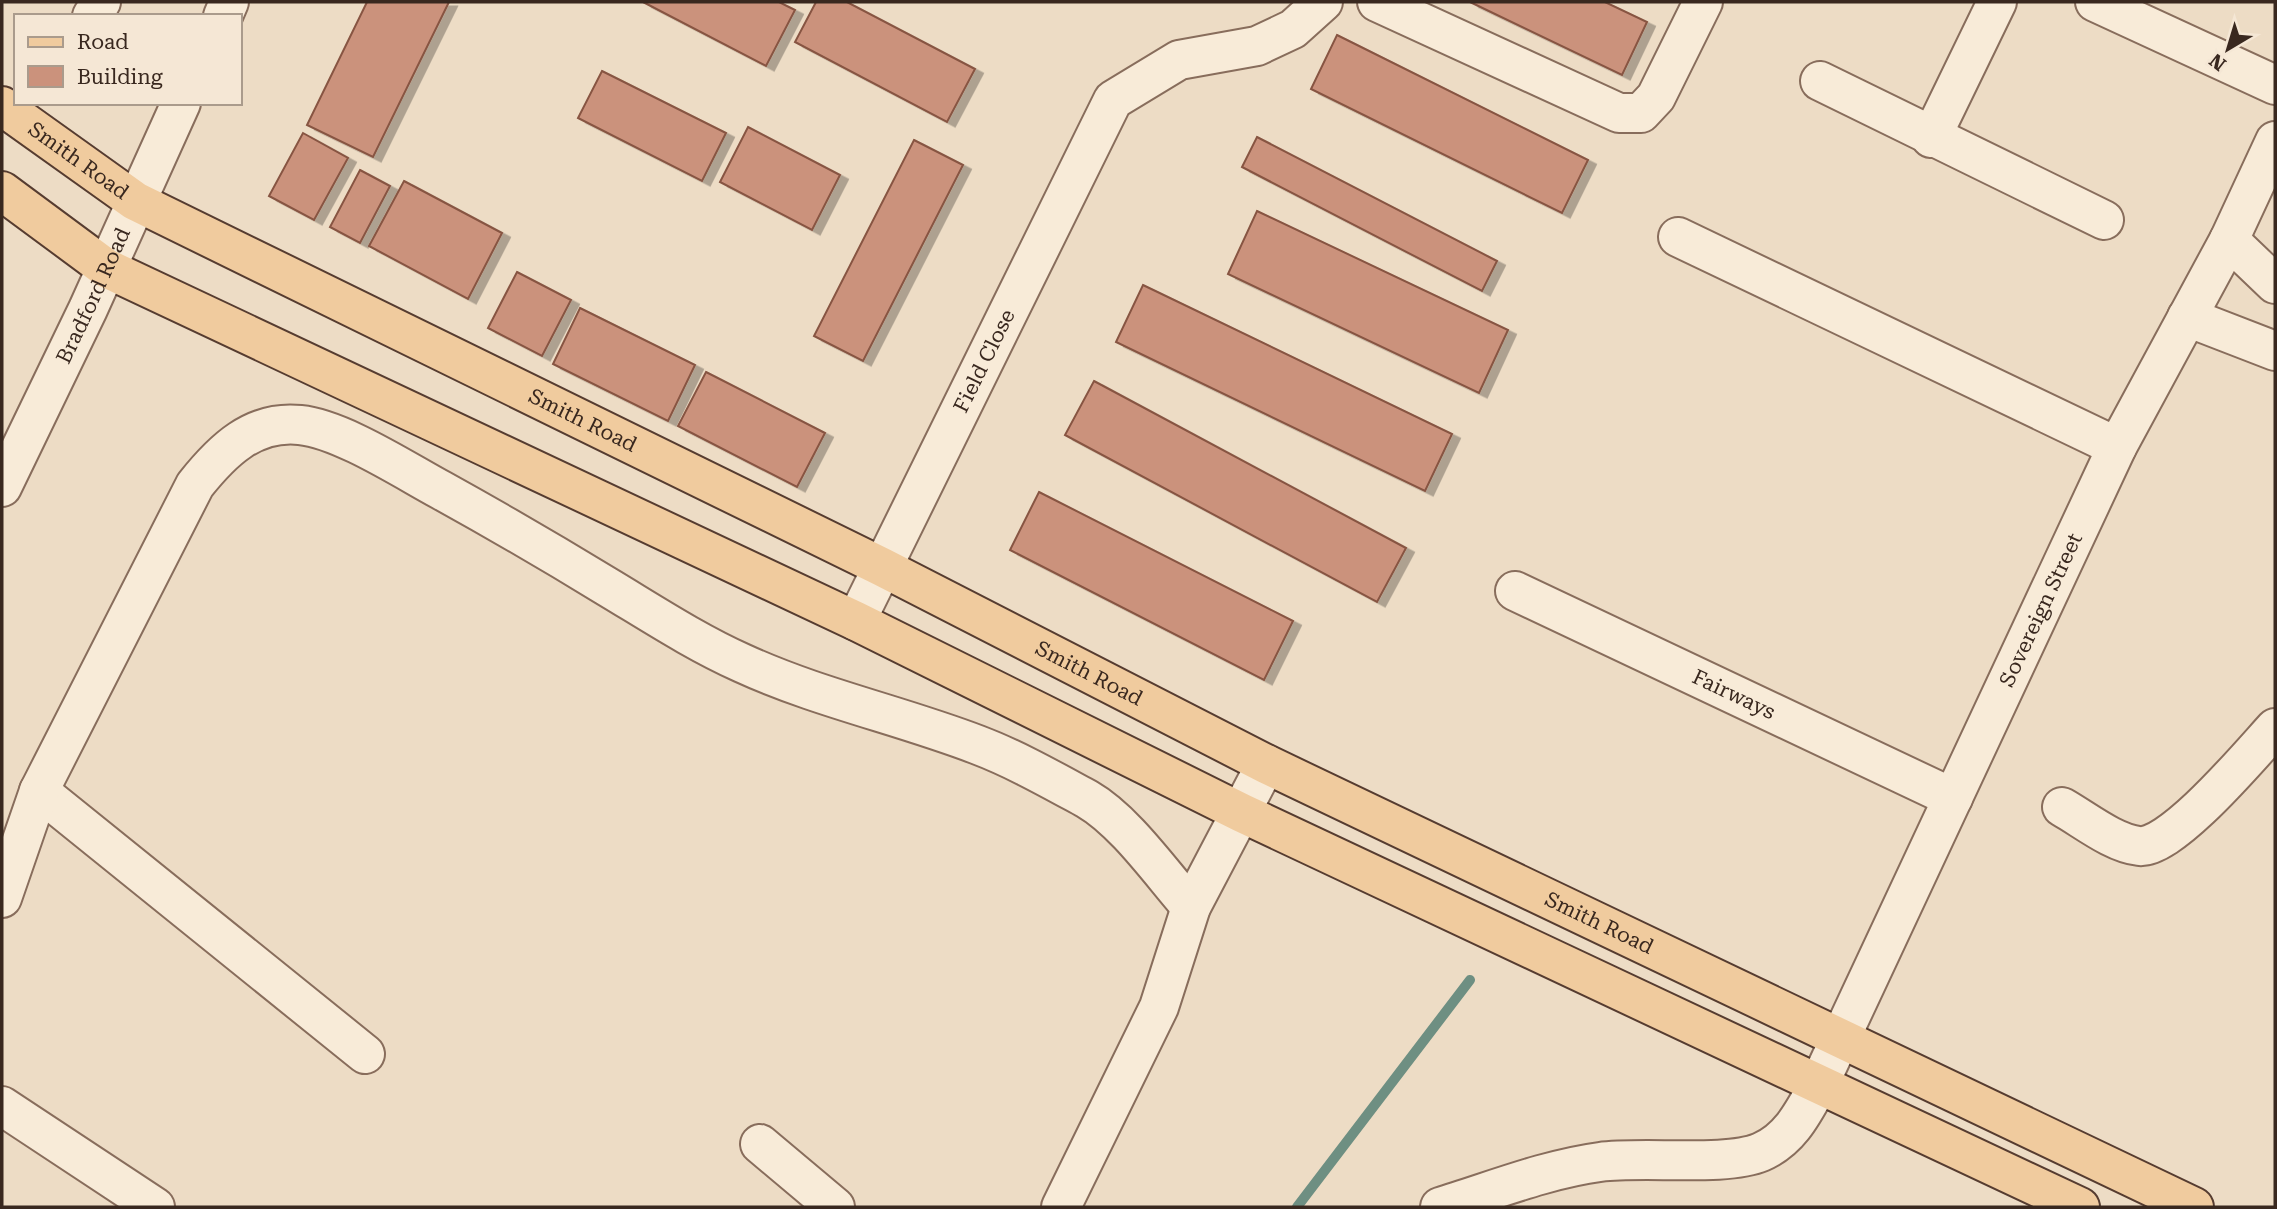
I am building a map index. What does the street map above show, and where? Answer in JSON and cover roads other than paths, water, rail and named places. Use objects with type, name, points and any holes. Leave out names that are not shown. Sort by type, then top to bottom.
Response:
[{"type":"main road","name":"Smith Road","points":[[2,106],[135,201],[882,567],[1266,764],[1839,1040],[2194,1207]]},
{"type":"main road","points":[[2,191],[106,268],[856,621],[1242,813],[2080,1207]]},
{"type":"street","name":"Field Close","points":[[856,621],[1113,100],[1179,60],[1257,46],[1293,29],[1323,2]]},
{"type":"street","points":[[1377,2],[1619,113],[1641,113],[1656,97],[1703,2]]},
{"type":"street","points":[[1931,138],[1997,2]]},
{"type":"street","points":[[2095,2],[2275,85]]},
{"type":"street","points":[[1819,81],[1931,138],[2104,220]]},
{"type":"street","name":"Bradford Road","points":[[2,487],[180,105]]},
{"type":"street","name":"Sovereign Street","points":[[1440,1207],[1600,1162],[1729,1158],[1758,1153],[1779,1143],[1797,1123],[1819,1084],[2117,447],[2229,240],[2275,141]]},
{"type":"street","points":[[1678,237],[2117,447]]},
{"type":"street","points":[[2229,240],[2275,284]]},
{"type":"street","points":[[2188,317],[2275,351]]},
{"type":"street","points":[[2,898],[39,791],[195,485],[218,456],[241,438],[268,428],[298,424],[325,430],[400,468],[508,527],[679,631],[742,663],[797,685],[981,746],[1089,801],[1120,824],[1191,907]]},
{"type":"street","name":"Fairways","points":[[1515,591],[1952,798]]},
{"type":"street","points":[[2062,807],[2127,843],[2142,846],[2157,843],[2189,818],[2275,728]]},
{"type":"street","points":[[1061,1207],[1159,1007],[1191,907],[1266,764]]},
{"type":"street","points":[[39,791],[365,1054]]},
{"type":"street","points":[[2,1106],[155,1207]]},
{"type":"street","points":[[760,1144],[835,1207]]},
{"type":"waterway","points":[[1297,1207],[1470,980]]}]
